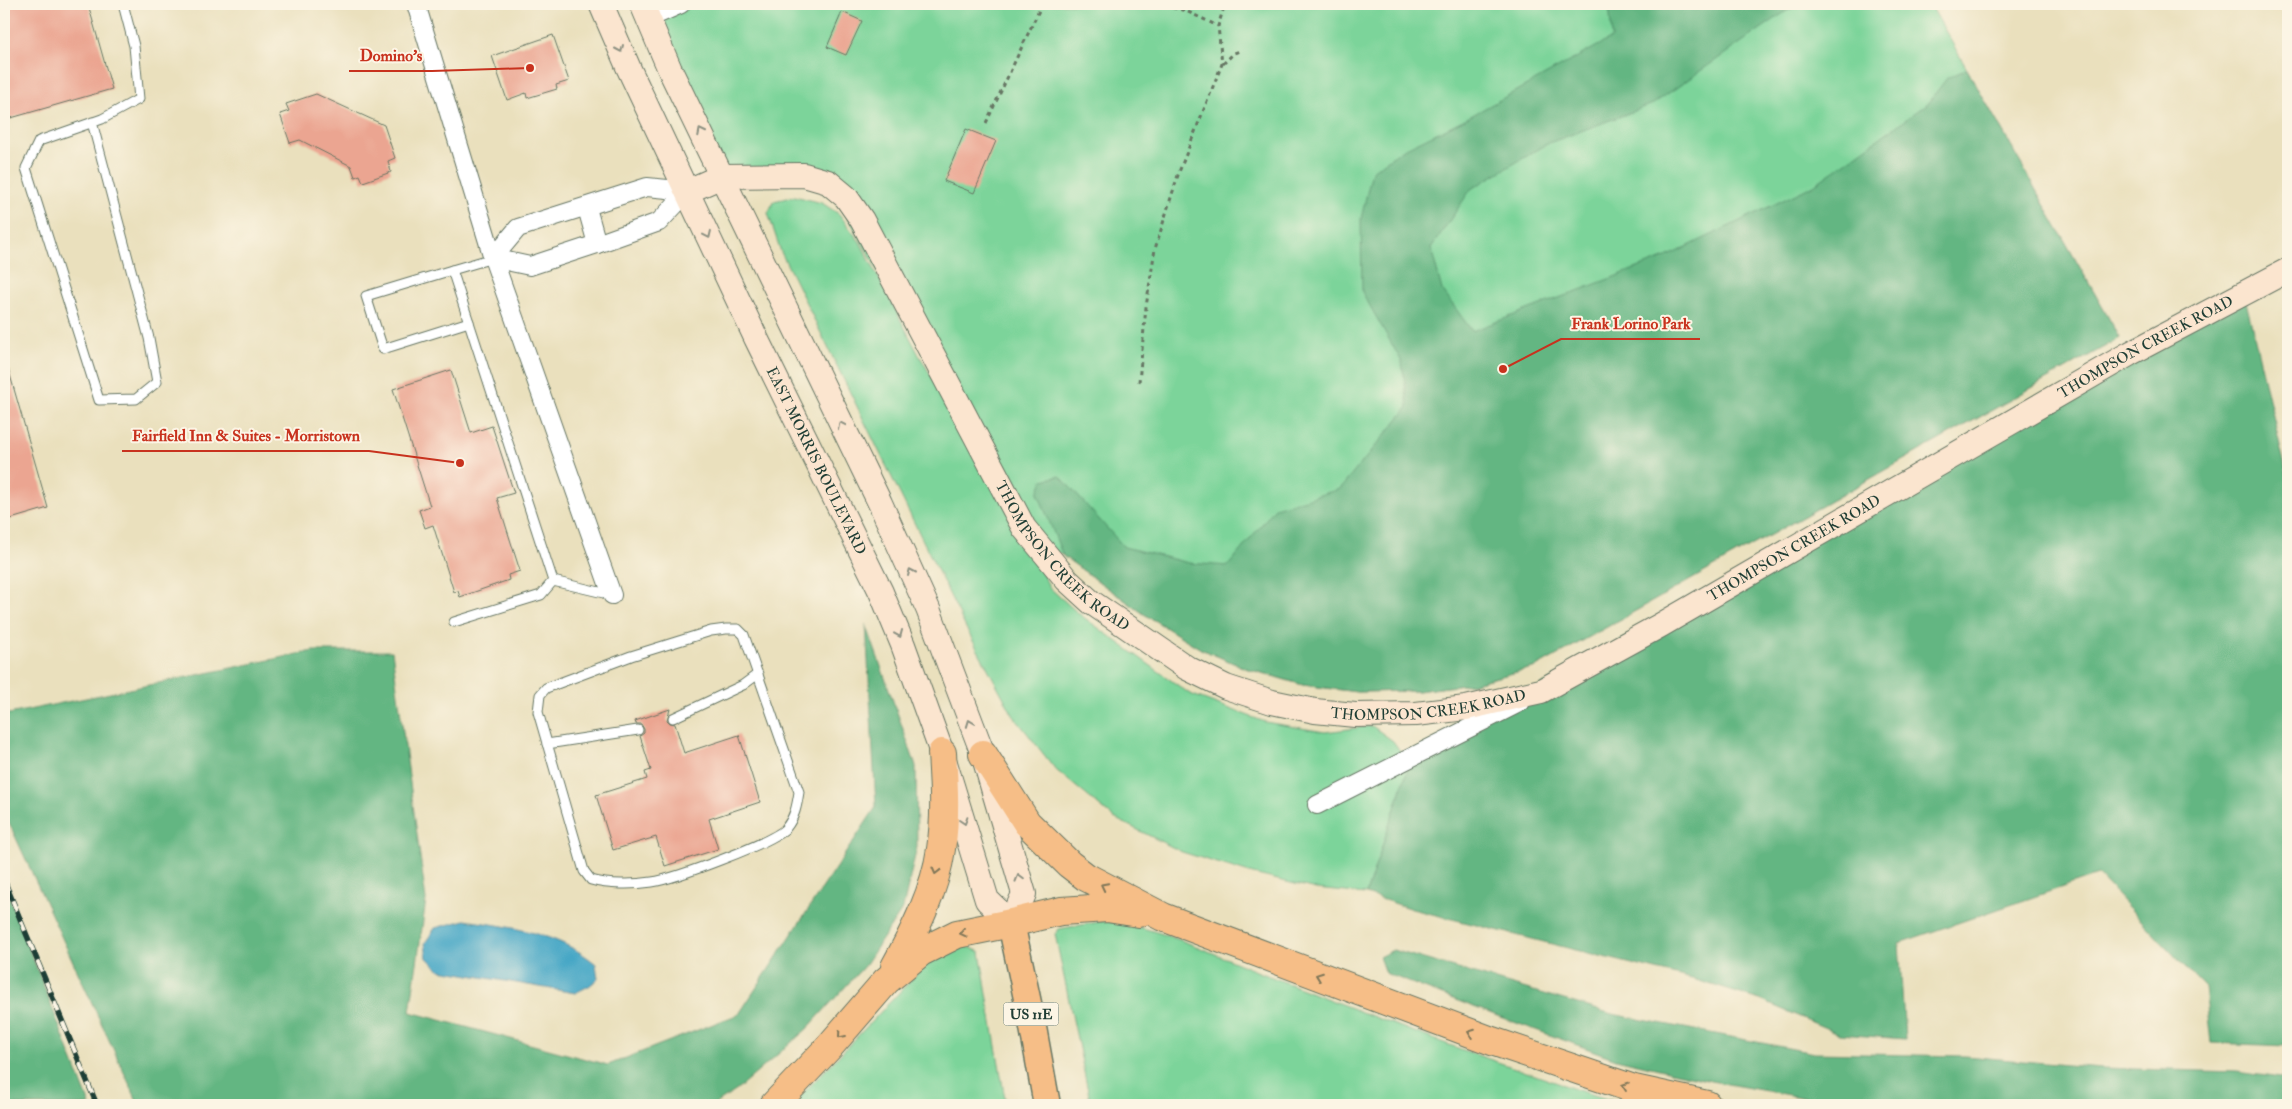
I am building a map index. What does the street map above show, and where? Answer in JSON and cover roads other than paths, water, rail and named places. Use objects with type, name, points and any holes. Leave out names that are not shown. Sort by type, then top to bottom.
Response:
[{"type":"highway","points":[[886,982],[910,939],[931,892],[941,850],[945,805],[942,753]]},
{"type":"highway","points":[[982,754],[1014,806],[1027,823],[1054,851],[1086,877],[1162,916],[1492,1041],[1634,1088],[1707,1105]]},
{"type":"highway","points":[[774,1105],[830,1048],[886,982],[921,952],[957,934],[1011,924],[1061,911],[1107,908],[1162,916]]},
{"type":"main road","name":"EAST MORRIS BOULEVARD","points":[[601,4],[629,69],[756,338],[881,592],[903,645],[942,753],[987,900],[1011,924]]},
{"type":"main road","points":[[645,11],[670,70],[804,350],[880,503],[920,592],[982,754],[1024,894],[1011,924]]},
{"type":"main road","name":"THOMPSON CREEK ROAD","points":[[722,176],[804,175],[828,182],[846,197],[882,256],[1024,528],[1067,580],[1092,602],[1187,668],[1226,686],[1272,702],[1316,711],[1355,715],[1416,714],[1466,708],[1541,691],[1661,625],[2129,354],[2288,270]]},
{"type":"main road","points":[[688,191],[722,176]]},
{"type":"main road","name":"US 11E","points":[[1011,924],[1047,1105]]},
{"type":"street","points":[[416,4],[493,258],[612,595]]},
{"type":"street","points":[[645,11],[681,4]]},
{"type":"street","points":[[493,258],[518,228],[646,188],[688,191]]},
{"type":"street","points":[[493,258],[530,266],[597,244],[659,222],[688,191]]},
{"type":"street","points":[[587,208],[597,244]]},
{"type":"street","points":[[1316,805],[1541,691]]},
{"type":"lane","points":[[92,122],[149,338],[157,382],[136,399],[99,400],[26,168],[39,141],[92,122],[139,100],[134,46],[123,4]]},
{"type":"lane","points":[[469,322],[383,349],[366,296],[493,258]]},
{"type":"lane","points":[[452,270],[553,581]]},
{"type":"lane","points":[[553,581],[612,595]]},
{"type":"lane","points":[[454,622],[541,595],[553,581]]},
{"type":"lane","points":[[738,629],[744,635],[758,674],[799,792],[795,814],[785,829],[731,856],[652,882],[610,884],[591,880],[584,871],[538,712],[540,694],[546,688],[631,656],[711,630],[738,629]]},
{"type":"lane","points":[[673,718],[743,685],[758,674]]},
{"type":"lane","points":[[547,744],[638,730]]},
{"type":"water","points":[[465,920],[500,925],[534,933],[566,945],[582,953],[596,964],[598,979],[575,993],[440,970],[427,958],[425,943],[435,928]]},
{"type":"railway","points":[[4,880],[97,1105]]},
{"type":"place","name":"Domino's","points":[[530,68]]},
{"type":"place","name":"Frank Lorino Park","points":[[1503,369]]},
{"type":"place","name":"Fairfield Inn & Suites - Morristown","points":[[460,463]]}]
